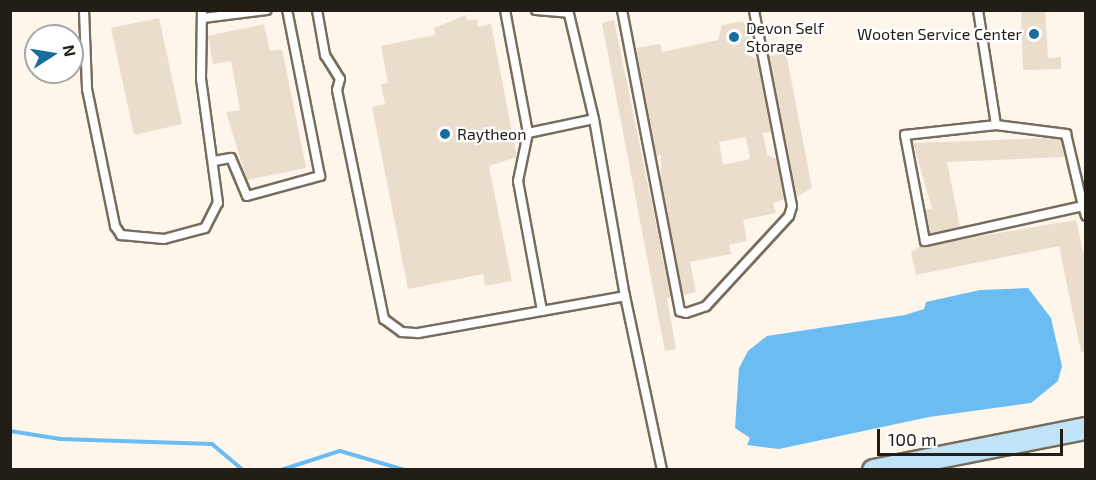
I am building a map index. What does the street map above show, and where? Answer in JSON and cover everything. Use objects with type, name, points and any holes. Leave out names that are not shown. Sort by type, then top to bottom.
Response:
[{"type":"street","points":[[873,470],[1086,428]]},
{"type":"lane","points":[[84,10],[87,89],[111,214],[121,235],[164,239],[205,228],[218,203],[201,79],[202,14],[267,10]]},
{"type":"lane","points":[[214,161],[231,158],[247,196],[320,176],[287,10]]},
{"type":"lane","points":[[317,10],[325,55],[340,79],[337,90],[384,319],[402,332],[418,333],[625,296]]},
{"type":"lane","points":[[505,10],[528,133],[518,181],[542,311]]},
{"type":"lane","points":[[536,10],[568,12],[594,119],[625,296],[662,470]]},
{"type":"lane","points":[[622,10],[680,310],[686,313],[706,306],[789,216],[792,206],[754,10]]},
{"type":"lane","points":[[978,10],[996,125]]},
{"type":"lane","points":[[528,133],[594,119]]},
{"type":"lane","points":[[1083,206],[925,241],[905,135],[996,125],[1066,134],[1086,216]]},
{"type":"water","points":[[1028,288],[1051,318],[1062,366],[1058,381],[1031,403],[929,417],[779,449],[747,445],[750,438],[735,428],[739,368],[748,351],[767,336],[905,315],[924,309],[926,302],[980,290]]},
{"type":"building","name":"Wooten Service Center","points":[[1021,10],[1045,10],[1048,58],[1061,57],[1061,69],[1023,70]]},
{"type":"building","name":"Raytheon","points":[[466,15],[467,21],[477,19],[478,27],[491,24],[517,157],[489,166],[512,281],[485,286],[483,274],[408,289],[372,107],[385,104],[381,84],[388,83],[381,46],[435,35],[434,28]]},
{"type":"building","points":[[159,18],[182,124],[134,135],[111,28]]},
{"type":"building","points":[[614,20],[671,297],[667,298],[676,349],[665,351],[602,23]]},
{"type":"building","points":[[743,21],[750,36],[747,55],[757,59],[771,132],[763,133],[767,155],[777,159],[785,199],[773,203],[776,213],[743,220],[747,241],[729,245],[731,254],[690,262],[696,292],[683,295],[661,182],[661,155],[656,156],[636,48],[660,44],[662,52],[718,40],[722,25]],"holes":[[[746,137],[750,159],[723,165],[719,142]]]},
{"type":"building","points":[[264,24],[270,51],[282,49],[306,168],[247,180],[226,112],[240,110],[231,61],[213,64],[208,36]]},
{"type":"building","points":[[786,53],[812,188],[796,197],[769,56]]},
{"type":"building","points":[[1061,139],[1065,157],[947,162],[960,227],[930,234],[925,210],[932,209],[913,143]]},
{"type":"building","points":[[1076,220],[1086,264],[1086,351],[1081,352],[1059,246],[916,275],[911,252],[921,246]]},
{"type":"waterway","points":[[10,431],[60,439],[212,444],[243,470]]},
{"type":"waterway","points":[[281,470],[340,451],[405,470]]},
{"type":"place","name":"Wooten Service Center","points":[[1034,34]]},
{"type":"place","name":"Devon Self Storage","points":[[734,37]]},
{"type":"place","name":"Raytheon","points":[[445,134]]}]
